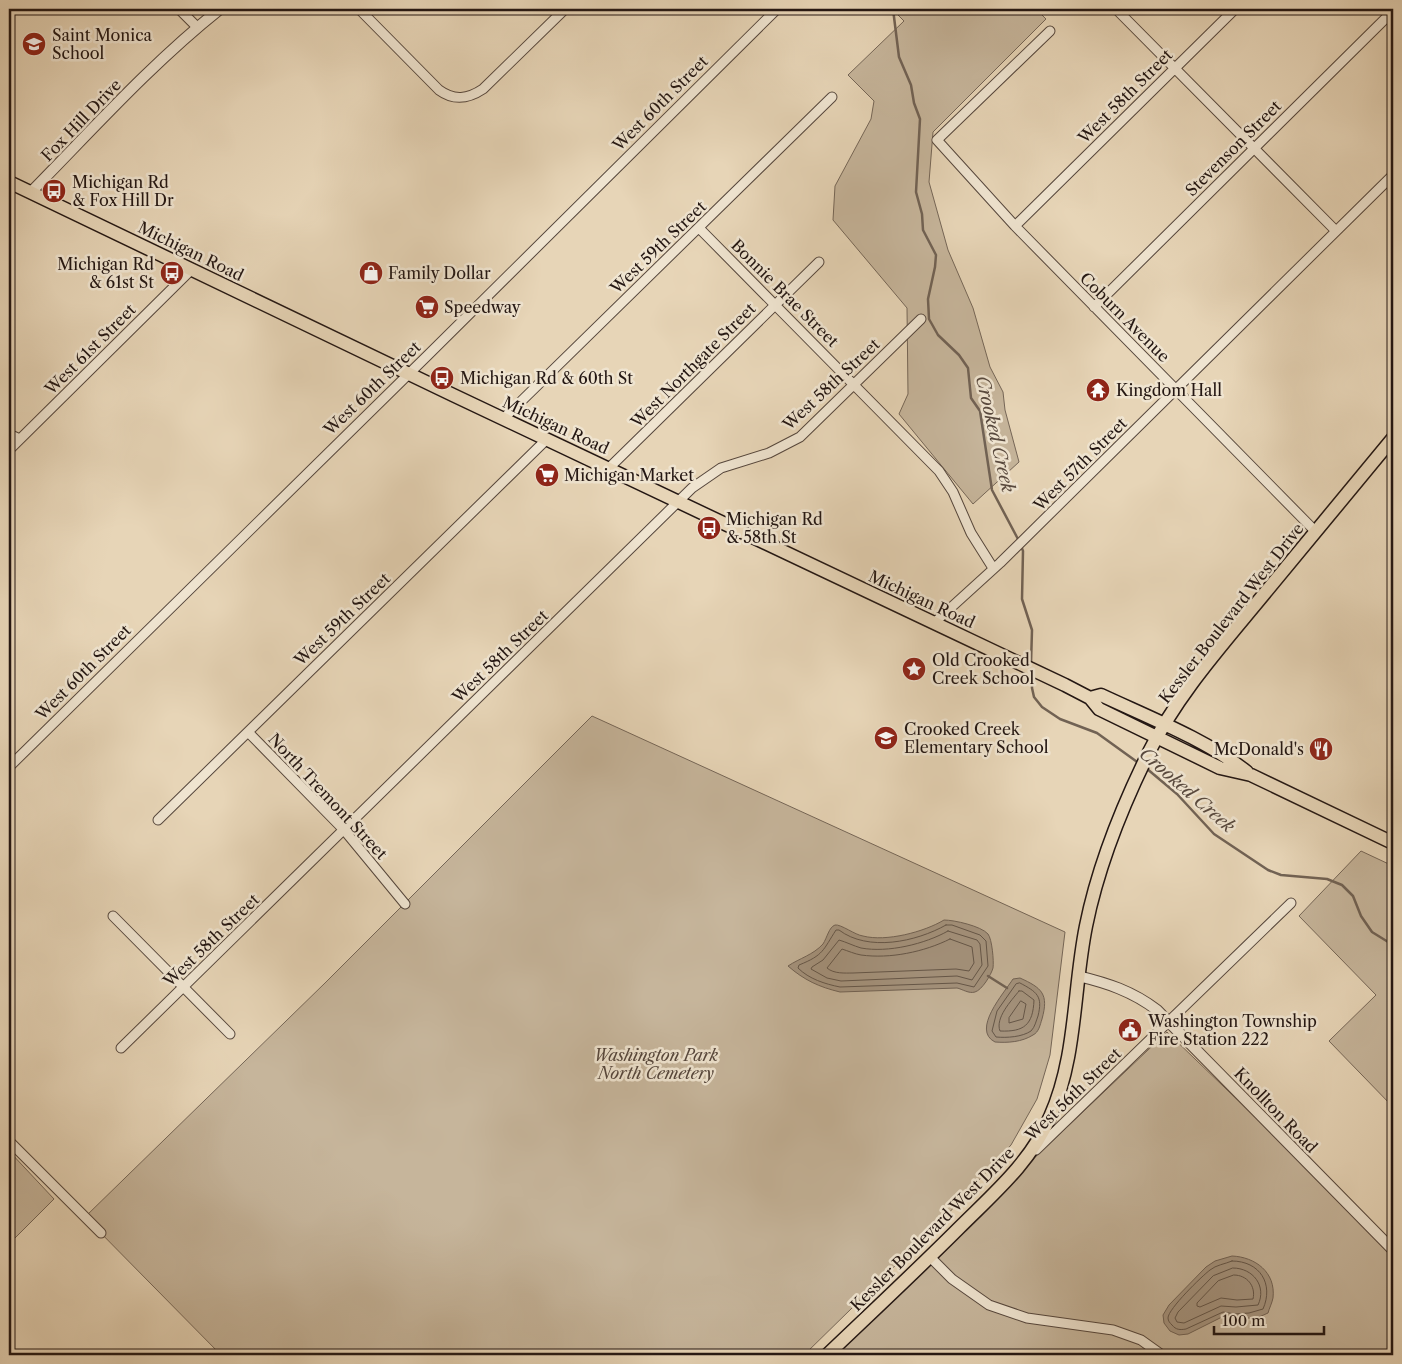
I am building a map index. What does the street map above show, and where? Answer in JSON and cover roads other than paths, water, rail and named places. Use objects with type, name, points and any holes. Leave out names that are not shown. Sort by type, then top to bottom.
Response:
[{"type":"main road","name":"Michigan Road","points":[[9,182],[503,419],[547,438],[1003,655],[1090,698],[1099,709],[1158,736],[1220,768],[1251,776],[1393,843]]},
{"type":"main road","name":"Kessler Boulevard West Drive","points":[[827,1355],[994,1194],[1025,1160],[1040,1138],[1051,1116],[1064,1079],[1070,1049],[1086,926],[1096,887],[1117,823],[1150,751],[1164,725],[1203,669],[1393,438]]},
{"type":"main road","name":"Michigan Road","points":[[1090,698],[1101,695],[1164,725],[1228,757],[1251,776]]},
{"type":"street","points":[[179,9],[197,27]]},
{"type":"street","name":"Fox Hill Drive","points":[[31,192],[142,78],[197,27],[220,9]]},
{"type":"street","points":[[359,9],[439,90],[449,96],[461,98],[470,97],[484,90],[565,9]]},
{"type":"street","name":"West 60th Street","points":[[9,767],[777,9]]},
{"type":"street","points":[[1116,9],[1336,231]]},
{"type":"street","name":"West 58th Street","points":[[1015,226],[1235,9]]},
{"type":"street","name":"Stevenson Street","points":[[1094,307],[1393,11]]},
{"type":"street","name":"Coburn Avenue","points":[[1050,31],[937,140],[1015,226],[1316,532]]},
{"type":"street","name":"West 59th Street","points":[[503,419],[832,97]]},
{"type":"street","name":"West 57th Street","points":[[934,623],[1027,537],[1393,175]]},
{"type":"street","name":"Bonnie Brae Street","points":[[699,228],[946,480],[955,494],[971,533],[997,566]]},
{"type":"street","name":"West Northgate Street","points":[[609,468],[819,262]]},
{"type":"street","name":"West 61st Street","points":[[9,450],[192,269]]},
{"type":"street","name":"West 58th Street","points":[[121,1048],[679,501],[700,482],[721,468],[769,453],[794,441],[805,433],[921,319]]},
{"type":"street","points":[[9,434],[20,439]]},
{"type":"street","name":"West 59th Street","points":[[158,820],[547,438]]},
{"type":"street","name":"North Tremont Street","points":[[248,732],[344,830],[405,904]]},
{"type":"street","name":"West 56th Street","points":[[1025,1160],[1291,903]]},
{"type":"street","points":[[113,916],[230,1034]]},
{"type":"street","name":"Knollton Road","points":[[1078,976],[1126,990],[1151,1005],[1393,1250]]},
{"type":"street","points":[[9,1141],[101,1233]]},
{"type":"street","points":[[930,1256],[952,1279],[989,1305],[1027,1318],[1113,1330],[1141,1340],[1162,1355]]},
{"type":"water","points":[[944,920],[974,926],[988,934],[992,950],[993,968],[986,982],[978,991],[968,992],[957,988],[840,992],[812,982],[788,966],[819,948],[831,928],[835,925],[860,935],[883,938],[916,932]]},
{"type":"water","points":[[1020,978],[1034,985],[1044,998],[1044,1010],[1039,1028],[1035,1034],[1020,1041],[995,1042],[989,1036],[986,1029],[988,1020],[997,1002],[1013,979]]},
{"type":"water","points":[[1232,1256],[1249,1259],[1267,1274],[1273,1289],[1273,1298],[1268,1313],[1250,1318],[1235,1319],[1224,1316],[1188,1334],[1179,1335],[1170,1331],[1164,1323],[1163,1315],[1169,1305],[1206,1267],[1215,1261]]},
{"type":"waterway","name":"Crooked Creek","points":[[893,9],[899,57],[911,85],[914,103],[920,119],[916,192],[922,214],[923,230],[936,255],[928,299],[929,319],[938,335],[959,355],[968,368],[971,398],[980,411],[992,490],[1019,541]]},
{"type":"waterway","name":"Crooked Creek","points":[[1021,546],[1023,551],[1022,599],[1032,630],[1031,664]]},
{"type":"waterway","name":"Crooked Creek","points":[[1032,674],[1034,697],[1042,707],[1060,719],[1097,733],[1140,764]]},
{"type":"waterway","name":"Crooked Creek","points":[[1146,768],[1177,794],[1214,834],[1268,870],[1281,875],[1327,879],[1342,885],[1353,896],[1361,916],[1372,932],[1393,945]]},
{"type":"waterway","points":[[988,976],[1007,988]]},
{"type":"place","name":"Saint Monica School","points":[[34,44]]},
{"type":"place","name":"Michigan Rd & Fox Hill Dr","points":[[54,191]]},
{"type":"place","name":"Michigan Rd & 61st St","points":[[172,273]]},
{"type":"place","name":"Family Dollar","points":[[371,273]]},
{"type":"place","name":"Speedway","points":[[427,307]]},
{"type":"place","name":"Michigan Rd & 60th St","points":[[442,378]]},
{"type":"place","name":"Kingdom Hall","points":[[1098,390]]},
{"type":"place","name":"Michigan Market","points":[[547,475]]},
{"type":"place","name":"Michigan Rd & 58th St","points":[[709,528]]},
{"type":"place","name":"Old Crooked Creek School","points":[[914,669]]},
{"type":"place","name":"Crooked Creek Elementary School","points":[[886,738]]},
{"type":"place","name":"McDonald's","points":[[1321,749]]},
{"type":"place","name":"Washington Township Fire Station 222","points":[[1130,1030]]},
{"type":"park label","name":"Washington Park North Cemetery","points":[[656,1064]]}]
